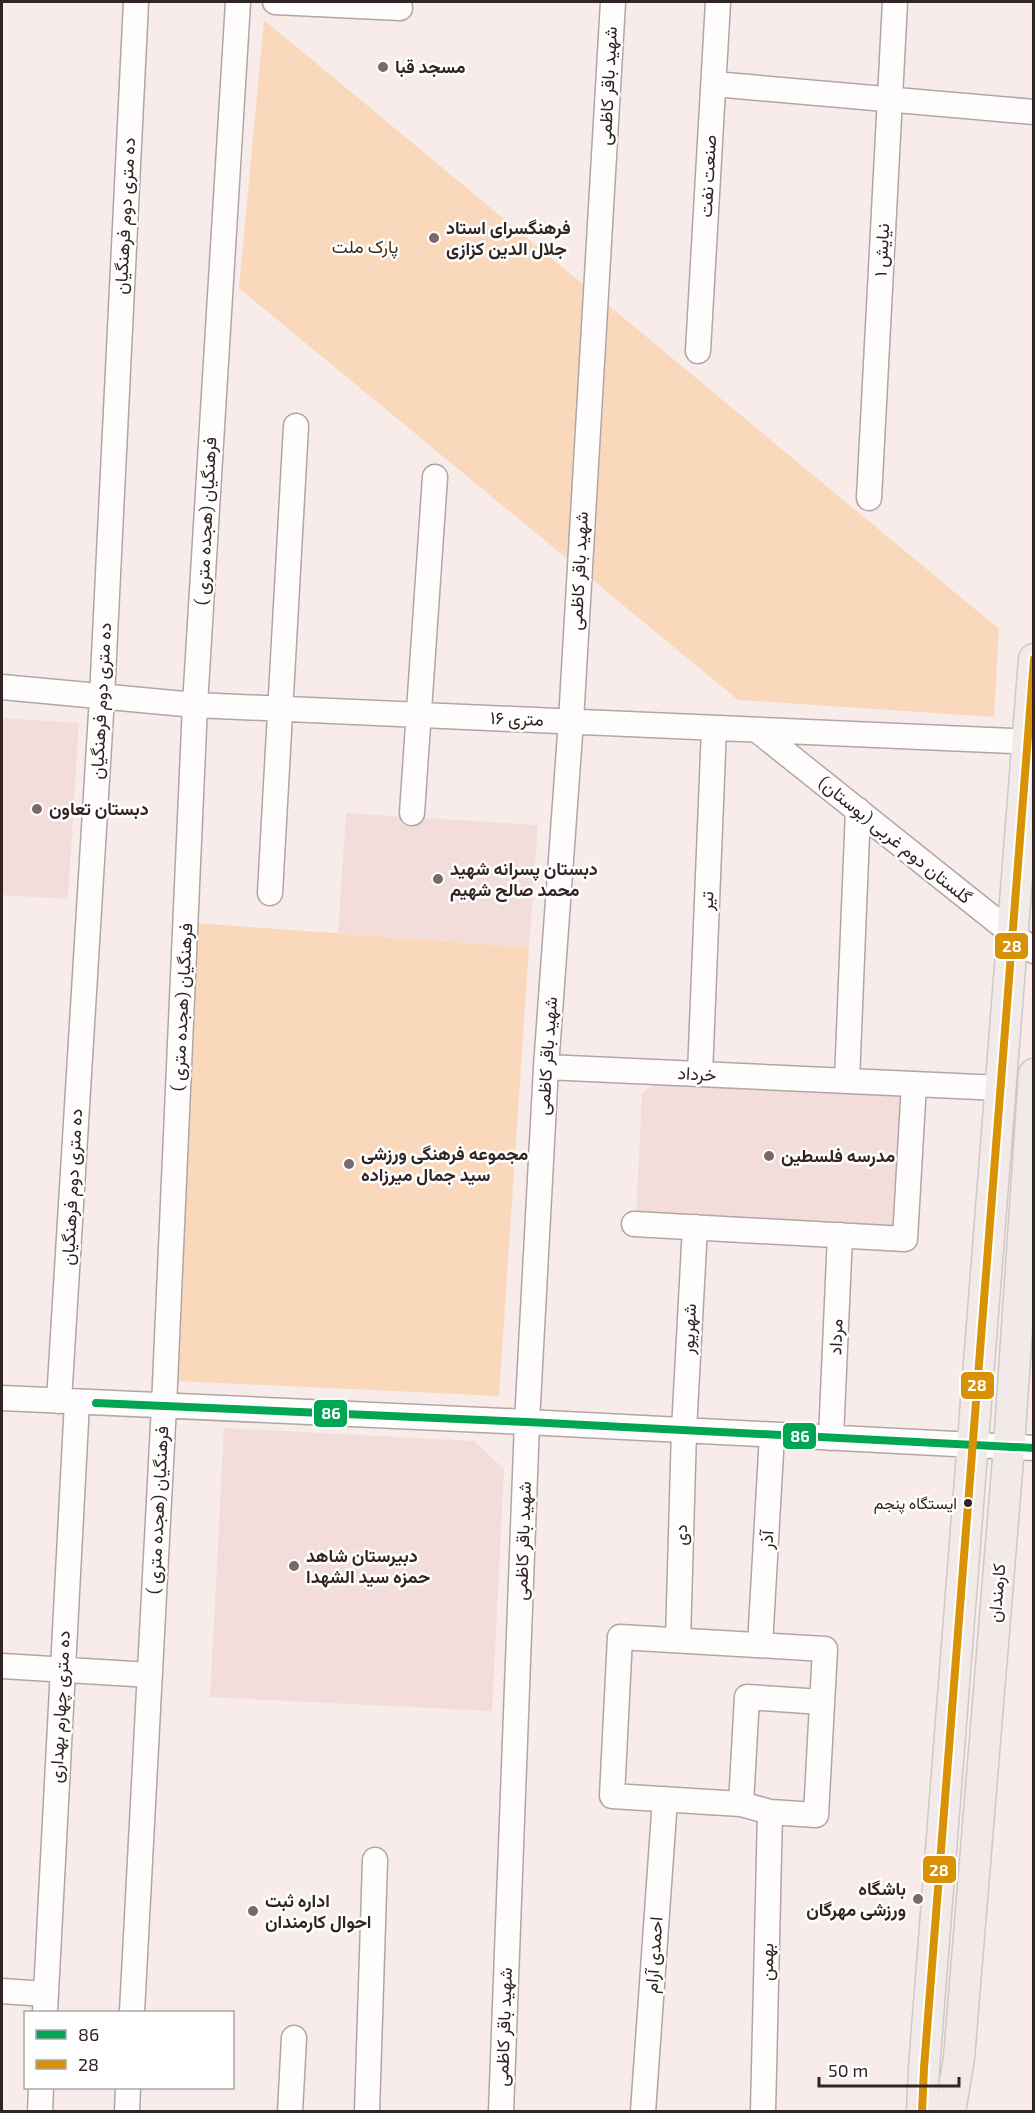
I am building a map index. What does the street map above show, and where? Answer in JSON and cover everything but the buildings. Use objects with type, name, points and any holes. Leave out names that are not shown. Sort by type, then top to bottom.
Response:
[{"type":"main road","name":"کارمندان","points":[[922,2112],[1000,1088],[1023,942],[1034,659]]},
{"type":"main road","name":"کارمندان","points":[[950,2112],[960,2046],[1021,1448],[1034,1074]]},
{"type":"street","name":"ده متری دوم فرهنگیان","points":[[68,1402],[136,2]]},
{"type":"street","name":"فرهنگیان (هجده متری )","points":[[132,2011],[164,1406],[195,705],[238,2]]},
{"type":"street","points":[[275,2],[400,8]]},
{"type":"street","name":"شهید باقر کاظمی","points":[[501,2112],[527,1422],[546,1067],[571,721],[613,2]]},
{"type":"street","name":"صنعت نفت","points":[[698,351],[718,2]]},
{"type":"street","name":"نیایش ۱","points":[[869,498],[895,2]]},
{"type":"street","points":[[714,84],[1034,112]]},
{"type":"street","points":[[270,892],[296,426]]},
{"type":"street","points":[[412,813],[435,477]]},
{"type":"street","name":"۱۶ متری","points":[[2,687],[195,705],[1031,742]]},
{"type":"street","name":"تیر","points":[[700,1074],[714,728]]},
{"type":"street","name":"گلستان دوم غربی (بوستان)","points":[[757,730],[1023,942]]},
{"type":"street","points":[[848,1080],[858,810]]},
{"type":"street","name":"خرداد","points":[[546,1067],[1000,1088]]},
{"type":"street","points":[[634,1224],[905,1239],[914,1084]]},
{"type":"street","name":"شهریور","points":[[684,1430],[695,1227]]},
{"type":"street","name":"مرداد","points":[[831,1438],[840,1234]]},
{"type":"street","points":[[2,1398],[1021,1448]]},
{"type":"street","name":"ده متری چهارم بهداری","points":[[45,2003],[62,1670],[68,1402]]},
{"type":"street","name":"دی","points":[[678,1640],[684,1430]]},
{"type":"street","name":"آذر","points":[[760,1645],[772,1435]]},
{"type":"street","points":[[620,1637],[760,1645],[825,1649],[816,1815],[770,1812],[741,1804],[612,1796],[620,1637]]},
{"type":"street","points":[[2,1666],[150,1675]]},
{"type":"street","points":[[741,1804],[747,1697],[822,1702]]},
{"type":"street","name":"احمدی آرام","points":[[643,2112],[665,1798]]},
{"type":"street","name":"بهمن","points":[[763,2112],[770,1812]]},
{"type":"street","points":[[367,2112],[375,1860]]},
{"type":"street","points":[[2,1991],[45,2003]]},
{"type":"street","points":[[290,2112],[294,2038]]},
{"type":"street","points":[[40,2112],[41,2089]]},
{"type":"street","points":[[127,2112],[128,2089]]},
{"type":"shaded area","name":"دبستان تعاون","points":[[2,718],[79,723],[68,899],[2,895]]},
{"type":"shaded area","name":"دبستان پسرانه شهید محمد صالح شهیم","points":[[346,813],[538,825],[529,947],[338,933]]},
{"type":"shaded area","name":"مدرسه فلسطین","points":[[657,1083],[902,1095],[895,1230],[636,1217],[642,1093]]},
{"type":"shaded area","points":[[224,1428],[474,1441],[504,1469],[492,1711],[210,1697]]},
{"type":"green space","name":"پارک ملت","points":[[264,20],[999,629],[994,717],[738,700],[239,288]]},
{"type":"green space","name":"مجموعه فرهنگی ورزشی سید جمال میرزاده","points":[[195,923],[529,947],[499,1396],[176,1381]]},
{"type":"transit line","name":"28","points":[[922,2112],[1034,659]]},
{"type":"transit line","name":"86","points":[[96,1403],[1034,1448]]},
{"type":"place","name":"مسجد قبا","points":[[383,67]]},
{"type":"place","name":"فرهنگسرای استاد جلال الدین کزازی","points":[[434,238]]},
{"type":"place","name":"دبستان تعاون","points":[[37,809]]},
{"type":"place","name":"دبستان پسرانه شهید محمد صالح شهیم","points":[[438,879]]},
{"type":"place","name":"مدرسه فلسطین","points":[[769,1156]]},
{"type":"place","name":"مجموعه فرهنگی ورزشی سید جمال میرزاده","points":[[349,1164]]},
{"type":"place","name":"ایستگاه پنجم","points":[[968,1503]]},
{"type":"place","name":"دبیرستان شاهد حمزه سید الشهدا","points":[[294,1566]]},
{"type":"place","name":"باشگاه ورزشی مهرگان","points":[[918,1899]]},
{"type":"place","name":"اداره ثبت احوال کارمندان","points":[[253,1911]]}]
